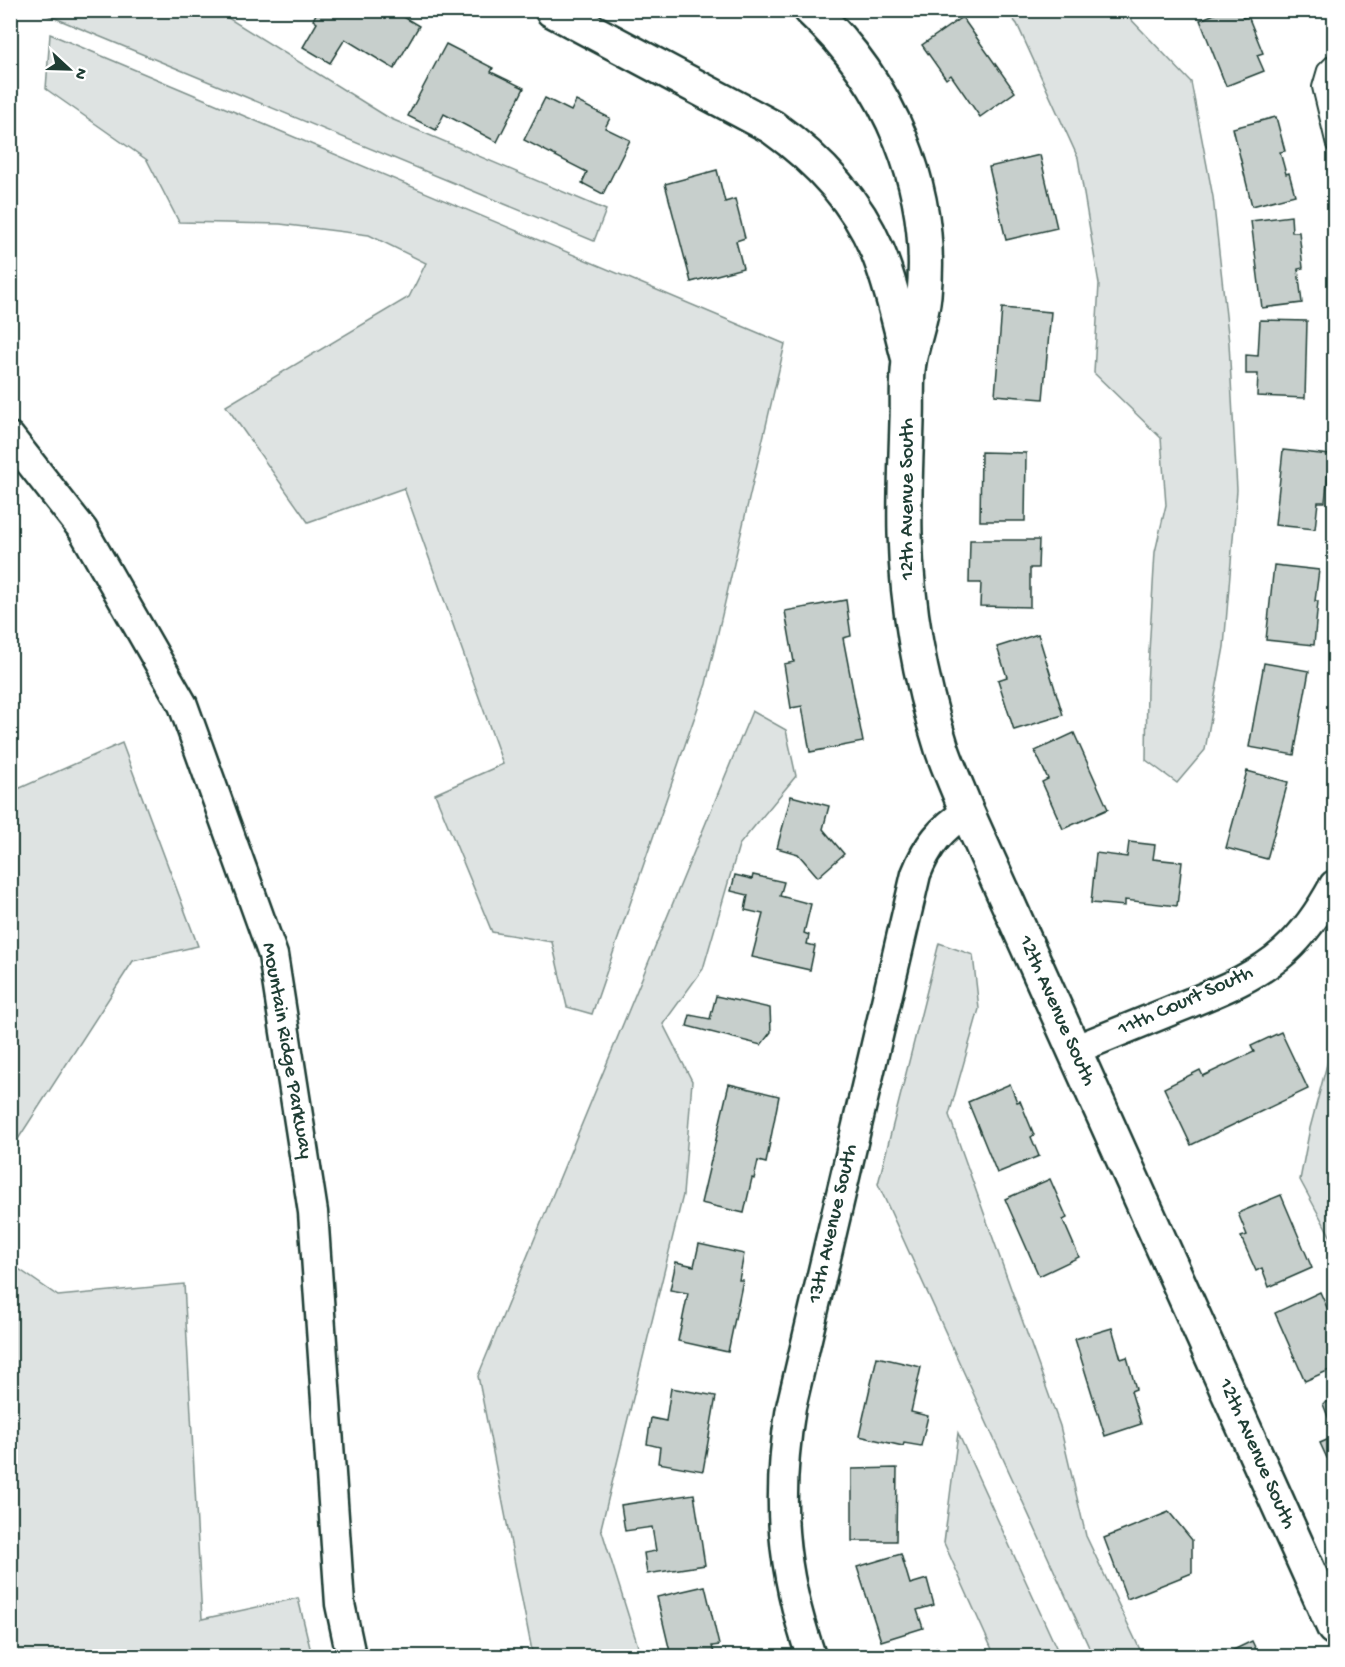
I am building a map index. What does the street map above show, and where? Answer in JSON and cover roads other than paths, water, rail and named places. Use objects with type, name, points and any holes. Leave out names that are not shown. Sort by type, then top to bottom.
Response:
[{"type":"street","name":"12th Avenue South","points":[[552,10],[772,127],[800,147],[824,169],[846,195],[877,250],[888,280],[909,362]]},
{"type":"street","name":"12th Avenue South","points":[[811,10],[852,55],[876,91],[893,121],[918,186],[926,238],[926,265],[924,298],[909,362],[905,500],[907,579],[930,709],[943,750],[967,812],[1335,1628]]},
{"type":"street","name":"Mountain Ridge Parkway","points":[[10,437],[83,530],[183,705],[273,955],[313,1212],[340,1604],[351,1656]]},
{"type":"street","name":"13th Avenue South","points":[[812,1656],[791,1591],[782,1522],[784,1445],[916,874],[923,856],[934,839],[943,829],[967,812]]},
{"type":"street","name":"11th Court South","points":[[1074,1050],[1241,981],[1284,952],[1321,909],[1335,885]]},
{"type":"lane","points":[[1335,61],[1325,70],[1320,87],[1335,146]]}]
